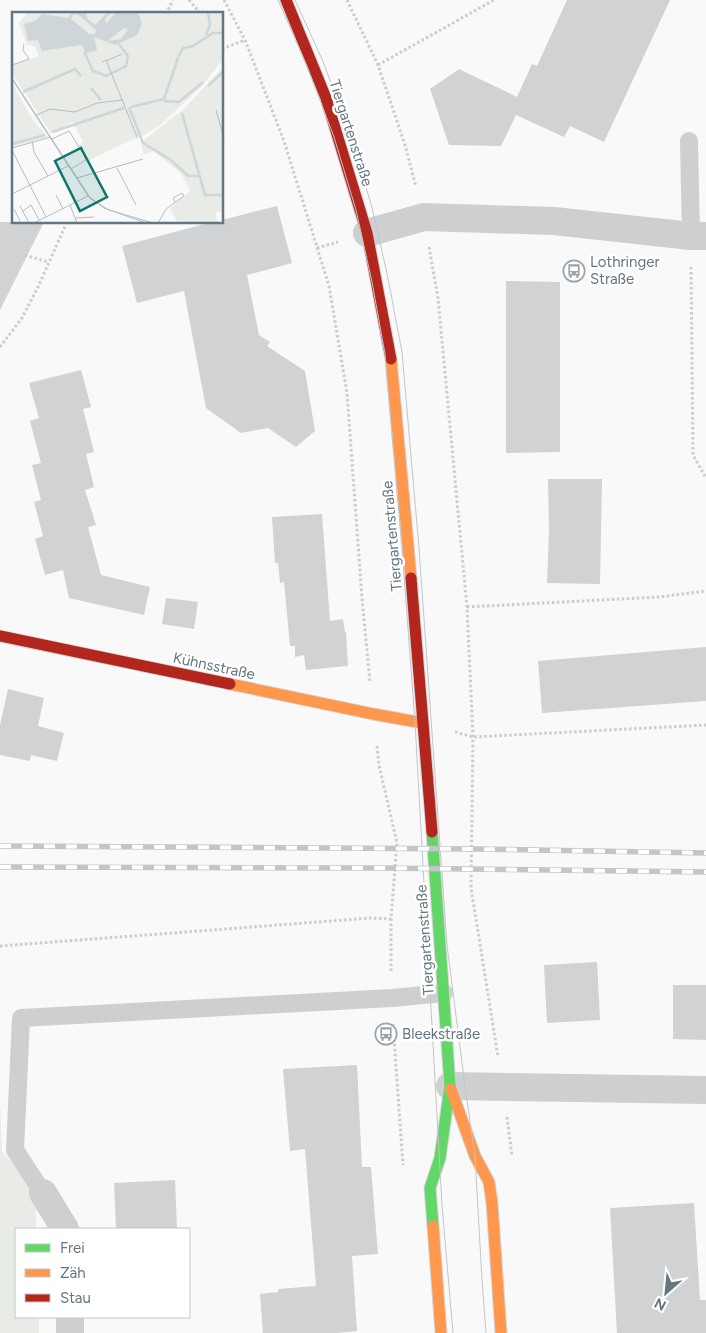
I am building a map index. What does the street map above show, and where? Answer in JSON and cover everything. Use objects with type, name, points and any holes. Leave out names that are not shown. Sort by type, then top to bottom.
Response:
[{"type":"main road","name":"Tiergartenstraße","points":[[286,0],[326,98],[367,233],[392,364],[429,791],[450,1086],[440,1158],[430,1188],[441,1333]]},
{"type":"main road","name":"Kühnsstraße","points":[[0,636],[423,723]]},
{"type":"main road","name":"Tiergartenstraße","points":[[450,1086],[475,1156],[489,1182],[502,1333]]},
{"type":"street","points":[[367,233],[424,217],[554,221],[698,236]]},
{"type":"street","points":[[450,1086],[706,1090]]},
{"type":"street","points":[[43,1193],[63,1228]]},
{"type":"street","points":[[70,1318],[70,1333]]},
{"type":"lane","points":[[689,141],[698,236]]},
{"type":"lane","points":[[43,1193],[15,1150],[21,1018],[392,998],[444,993]]},
{"type":"path","points":[[167,12],[173,0]]},
{"type":"path","points":[[189,0],[198,12]]},
{"type":"path","points":[[224,0],[245,40],[284,142],[329,286],[347,393],[362,598],[373,714],[379,765],[397,843],[391,919],[392,998],[404,1171]]},
{"type":"path","points":[[347,0],[378,65],[405,145],[424,217],[438,298],[468,607],[474,737],[471,888],[503,1086],[513,1164]]},
{"type":"path","points":[[378,65],[494,0]]},
{"type":"path","points":[[224,48],[245,40]]},
{"type":"path","points":[[0,347],[22,318],[66,224]]},
{"type":"path","points":[[698,236],[692,432],[693,455],[706,478]]},
{"type":"path","points":[[25,255],[48,262]]},
{"type":"path","points":[[468,607],[659,597],[706,591]]},
{"type":"path","points":[[474,737],[706,725]]},
{"type":"path","points":[[0,946],[371,918],[391,919]]},
{"type":"shaded area","points":[[0,1101],[2,1152],[33,1184],[36,1207],[36,1228],[15,1228],[15,1318],[39,1318],[39,1333],[0,1333]]},
{"type":"building","points":[[567,0],[670,0],[604,142],[570,126],[564,137],[516,115],[501,146],[449,145],[430,89],[459,69],[517,97],[532,64],[537,66]]},
{"type":"building","points":[[277,206],[292,263],[247,275],[259,335],[270,342],[267,346],[305,371],[315,431],[296,447],[268,428],[241,433],[206,408],[184,291],[137,303],[122,246],[204,224],[224,224],[224,219]]},
{"type":"building","points":[[0,222],[43,224],[0,310]]},
{"type":"building","points":[[506,281],[560,282],[560,452],[506,453]]},
{"type":"building","points":[[81,370],[91,407],[83,409],[94,452],[86,454],[94,487],[85,490],[96,525],[88,527],[101,575],[150,587],[144,615],[69,598],[63,570],[45,575],[35,539],[43,536],[34,502],[41,500],[32,465],[41,463],[30,421],[39,418],[29,383]]},
{"type":"building","points":[[548,479],[602,479],[600,584],[547,583]]},
{"type":"building","points":[[322,514],[330,621],[343,619],[346,632],[348,666],[306,670],[304,655],[295,657],[295,646],[290,646],[284,582],[280,583],[278,563],[275,563],[272,517]]},
{"type":"building","points":[[166,598],[198,602],[194,629],[162,624]]},
{"type":"building","points":[[706,647],[706,701],[542,713],[538,661]]},
{"type":"building","points":[[8,689],[44,698],[38,726],[64,733],[57,761],[31,755],[30,761],[0,755],[0,725]]},
{"type":"building","points":[[597,962],[600,1020],[547,1023],[544,965]]},
{"type":"building","points":[[673,985],[706,985],[706,1040],[673,1039]]},
{"type":"building","points":[[357,1065],[362,1167],[371,1167],[378,1254],[352,1256],[357,1331],[337,1333],[263,1333],[260,1294],[278,1292],[278,1289],[316,1286],[305,1149],[290,1151],[283,1069]]},
{"type":"building","points":[[175,1180],[177,1228],[116,1228],[114,1183]]},
{"type":"building","points":[[694,1203],[700,1300],[706,1300],[706,1333],[617,1333],[610,1208]]},
{"type":"tram line","points":[[278,0],[307,66],[334,137],[356,210],[385,354],[415,722],[442,1205],[453,1333]]},
{"type":"tram line","points":[[295,0],[322,59],[349,131],[377,229],[402,352],[419,548],[447,945],[475,1156],[486,1333]]},
{"type":"railway","points":[[0,846],[476,849],[706,853]]},
{"type":"railway","points":[[0,867],[380,868],[706,872]]},
{"type":"traffic: fast","points":[[432,832],[450,1086],[440,1158],[430,1188],[433,1226]]},
{"type":"traffic: slow","points":[[391,359],[411,578]]},
{"type":"traffic: slow","points":[[230,684],[423,723]]},
{"type":"traffic: slow","points":[[451,1089],[475,1156],[489,1182],[501,1333]]},
{"type":"traffic: slow","points":[[433,1226],[441,1333]]},
{"type":"traffic: jam","points":[[286,0],[326,98],[367,233],[391,359]]},
{"type":"traffic: jam","points":[[411,578],[432,832]]},
{"type":"traffic: jam","points":[[0,636],[230,684]]},
{"type":"place","name":"Lothringer Straße","points":[[574,271]]},
{"type":"place","name":"Bleekstraße","points":[[386,1034]]}]
